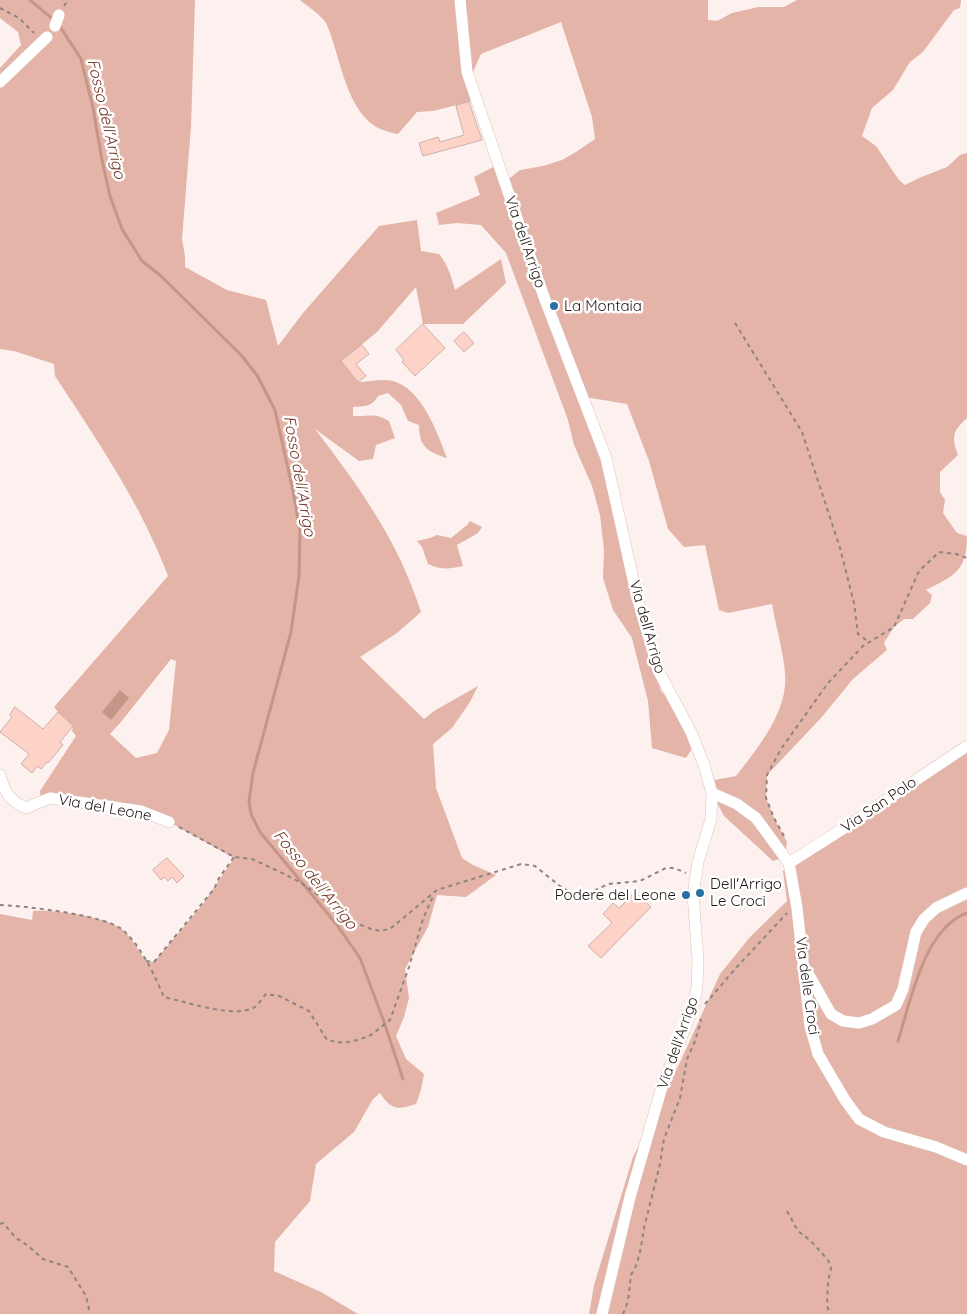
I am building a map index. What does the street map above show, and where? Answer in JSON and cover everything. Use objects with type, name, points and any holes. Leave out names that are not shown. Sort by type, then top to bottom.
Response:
[{"type":"street","name":"Via dell'Arrigo","points":[[460,0],[467,72],[544,297],[606,458],[637,598],[659,672],[691,732],[704,765],[712,793],[711,819],[698,862],[693,895],[698,960],[697,988],[693,1006],[661,1090],[633,1188],[602,1314]]},
{"type":"street","points":[[55,26],[60,15]]},
{"type":"street","points":[[0,82],[47,37]]},
{"type":"street","name":"Via San Polo","points":[[787,860],[852,823],[967,746]]},
{"type":"street","name":"Via del Leone","points":[[0,775],[5,791],[14,803],[26,808],[50,798],[141,812],[169,822]]},
{"type":"street","name":"Via delle Croci","points":[[712,793],[737,804],[756,818],[787,860],[797,904],[810,1026],[818,1054],[859,1119],[884,1132],[936,1147],[967,1160]]},
{"type":"street","points":[[803,964],[832,1014],[843,1021],[858,1023],[872,1019],[896,1005],[903,989],[916,932],[924,919],[936,908],[967,893]]},
{"type":"path","points":[[0,8],[19,18],[38,36],[47,37]]},
{"type":"path","points":[[735,323],[802,432],[840,548],[854,603],[858,634],[869,642]]},
{"type":"path","points":[[787,860],[787,842],[766,798],[767,775],[781,748],[828,683],[863,646],[894,627],[919,570],[939,552],[956,554],[967,558]]},
{"type":"path","points":[[169,822],[234,857],[252,859],[278,870],[300,882],[356,923],[380,931],[390,929],[437,890],[521,864],[534,866],[575,895],[585,895],[608,884],[640,881],[666,868],[674,868],[695,877]]},
{"type":"path","points":[[146,961],[154,962],[214,889],[219,878],[234,857]]},
{"type":"path","points":[[0,905],[92,917],[113,924],[123,930],[146,961],[164,997],[210,1008],[242,1011],[254,1008],[266,994],[279,996],[309,1011],[326,1040],[343,1042],[358,1040],[371,1035],[390,1020],[409,967],[423,919],[434,894]]},
{"type":"path","points":[[703,1007],[736,968],[797,904]]},
{"type":"path","points":[[623,1314],[628,1301],[631,1275],[642,1247],[644,1228],[660,1164],[664,1139],[680,1098],[687,1059],[701,1021]]},
{"type":"path","points":[[787,1211],[798,1231],[811,1241],[828,1260],[832,1268],[828,1282],[827,1306],[830,1314]]},
{"type":"path","points":[[0,1224],[3,1223],[16,1238],[43,1259],[68,1267],[86,1296],[90,1314]]},
{"type":"shaded area","points":[[0,0],[195,0],[191,127],[182,239],[185,267],[227,290],[266,300],[278,346],[303,313],[379,226],[417,220],[421,251],[439,254],[451,275],[455,290],[501,259],[506,283],[463,324],[423,324],[416,287],[377,332],[342,361],[358,382],[389,380],[403,386],[412,393],[420,402],[433,424],[447,458],[426,448],[421,439],[419,425],[408,421],[401,405],[388,393],[378,396],[368,405],[353,407],[353,416],[375,416],[389,421],[395,438],[376,445],[373,459],[359,461],[315,429],[362,494],[389,538],[412,586],[421,612],[397,633],[360,657],[424,719],[434,711],[478,686],[470,702],[452,728],[433,744],[436,788],[462,858],[496,875],[466,897],[437,895],[428,927],[405,969],[409,998],[396,1036],[406,1059],[424,1074],[416,1104],[399,1108],[391,1106],[380,1093],[373,1099],[354,1132],[316,1164],[310,1201],[275,1242],[274,1271],[321,1292],[358,1314],[0,1314],[0,914],[32,920],[33,911],[53,911],[105,921],[123,930],[146,961],[154,962],[203,904],[234,858],[169,822],[141,811],[41,802],[40,791],[76,736],[72,731],[73,726],[54,707],[168,576],[145,523],[102,448],[55,376],[54,364],[14,351],[0,349],[0,68],[21,45],[18,32],[0,18]],"holes":[[[171,659],[176,661],[169,730],[157,753],[136,758],[110,734]]]},
{"type":"shaded area","points":[[300,0],[708,0],[708,20],[717,21],[732,13],[758,7],[784,7],[797,0],[961,0],[960,8],[954,10],[923,52],[910,62],[893,90],[872,108],[862,136],[876,146],[899,180],[905,185],[947,167],[960,155],[967,153],[967,418],[956,430],[954,438],[958,455],[940,472],[940,492],[945,500],[943,513],[957,533],[967,536],[965,557],[957,571],[944,581],[926,590],[932,595],[930,603],[913,619],[904,619],[894,627],[884,643],[887,650],[853,679],[821,718],[767,775],[766,798],[787,842],[785,857],[773,861],[724,816],[712,793],[709,781],[736,776],[770,728],[782,701],[785,673],[772,604],[728,613],[719,610],[705,545],[684,547],[668,529],[649,461],[627,404],[579,396],[599,447],[632,586],[661,691],[671,702],[693,747],[686,758],[652,748],[648,701],[632,638],[613,610],[603,578],[604,550],[600,515],[592,486],[574,445],[568,420],[506,253],[481,225],[457,223],[439,225],[436,213],[480,195],[474,177],[499,164],[505,182],[520,170],[562,160],[595,139],[592,117],[561,22],[481,54],[473,72],[477,100],[433,111],[417,112],[398,134],[383,130],[370,122],[360,111],[346,83],[326,23]]},
{"type":"shaded area","points":[[470,521],[482,527],[478,533],[457,545],[463,566],[445,568],[428,564],[422,547],[417,541],[437,535],[451,538]]},
{"type":"shaded area","points":[[120,690],[129,698],[111,720],[102,712]]},
{"type":"shaded area","points":[[967,746],[967,1314],[589,1314],[594,1285],[633,1157],[682,1058],[720,974],[750,937],[787,901],[783,871],[789,863]]},
{"type":"building","points":[[469,102],[482,140],[423,156],[419,143],[438,137],[440,142],[464,135],[456,106]]},
{"type":"building","points":[[423,324],[445,348],[415,376],[402,362],[404,360],[396,350]]},
{"type":"building","points":[[464,332],[474,343],[464,352],[454,341]]},
{"type":"building","points":[[362,345],[369,354],[356,364],[366,376],[358,382],[341,361]]},
{"type":"building","points":[[15,707],[43,729],[58,712],[73,726],[60,742],[63,745],[48,763],[41,769],[37,766],[32,773],[21,764],[29,754],[0,732],[12,717],[10,715]]},
{"type":"building","points":[[167,858],[184,876],[177,883],[172,877],[168,881],[164,877],[161,880],[153,870]]},
{"type":"building","points":[[635,892],[651,907],[601,958],[588,946],[612,923],[603,914],[613,903],[619,908]]},
{"type":"waterway","name":"Fosso dell'Arrigo","points":[[30,0],[55,21]]},
{"type":"waterway","name":"Fosso dell'Arrigo","points":[[59,25],[81,59],[93,108],[110,196],[122,229],[142,261],[161,276],[241,355],[257,375],[275,410],[300,531],[299,576],[291,632],[253,773],[249,801],[251,814],[260,832],[337,925],[360,958],[403,1079]]},
{"type":"waterway","points":[[898,1041],[914,988],[929,950],[952,921],[967,913]]},
{"type":"place","name":"La Montaia","points":[[554,306]]},
{"type":"place","name":"Dell'Arrigo Le Croci","points":[[700,893]]},
{"type":"place","name":"Podere del Leone","points":[[686,895]]}]
